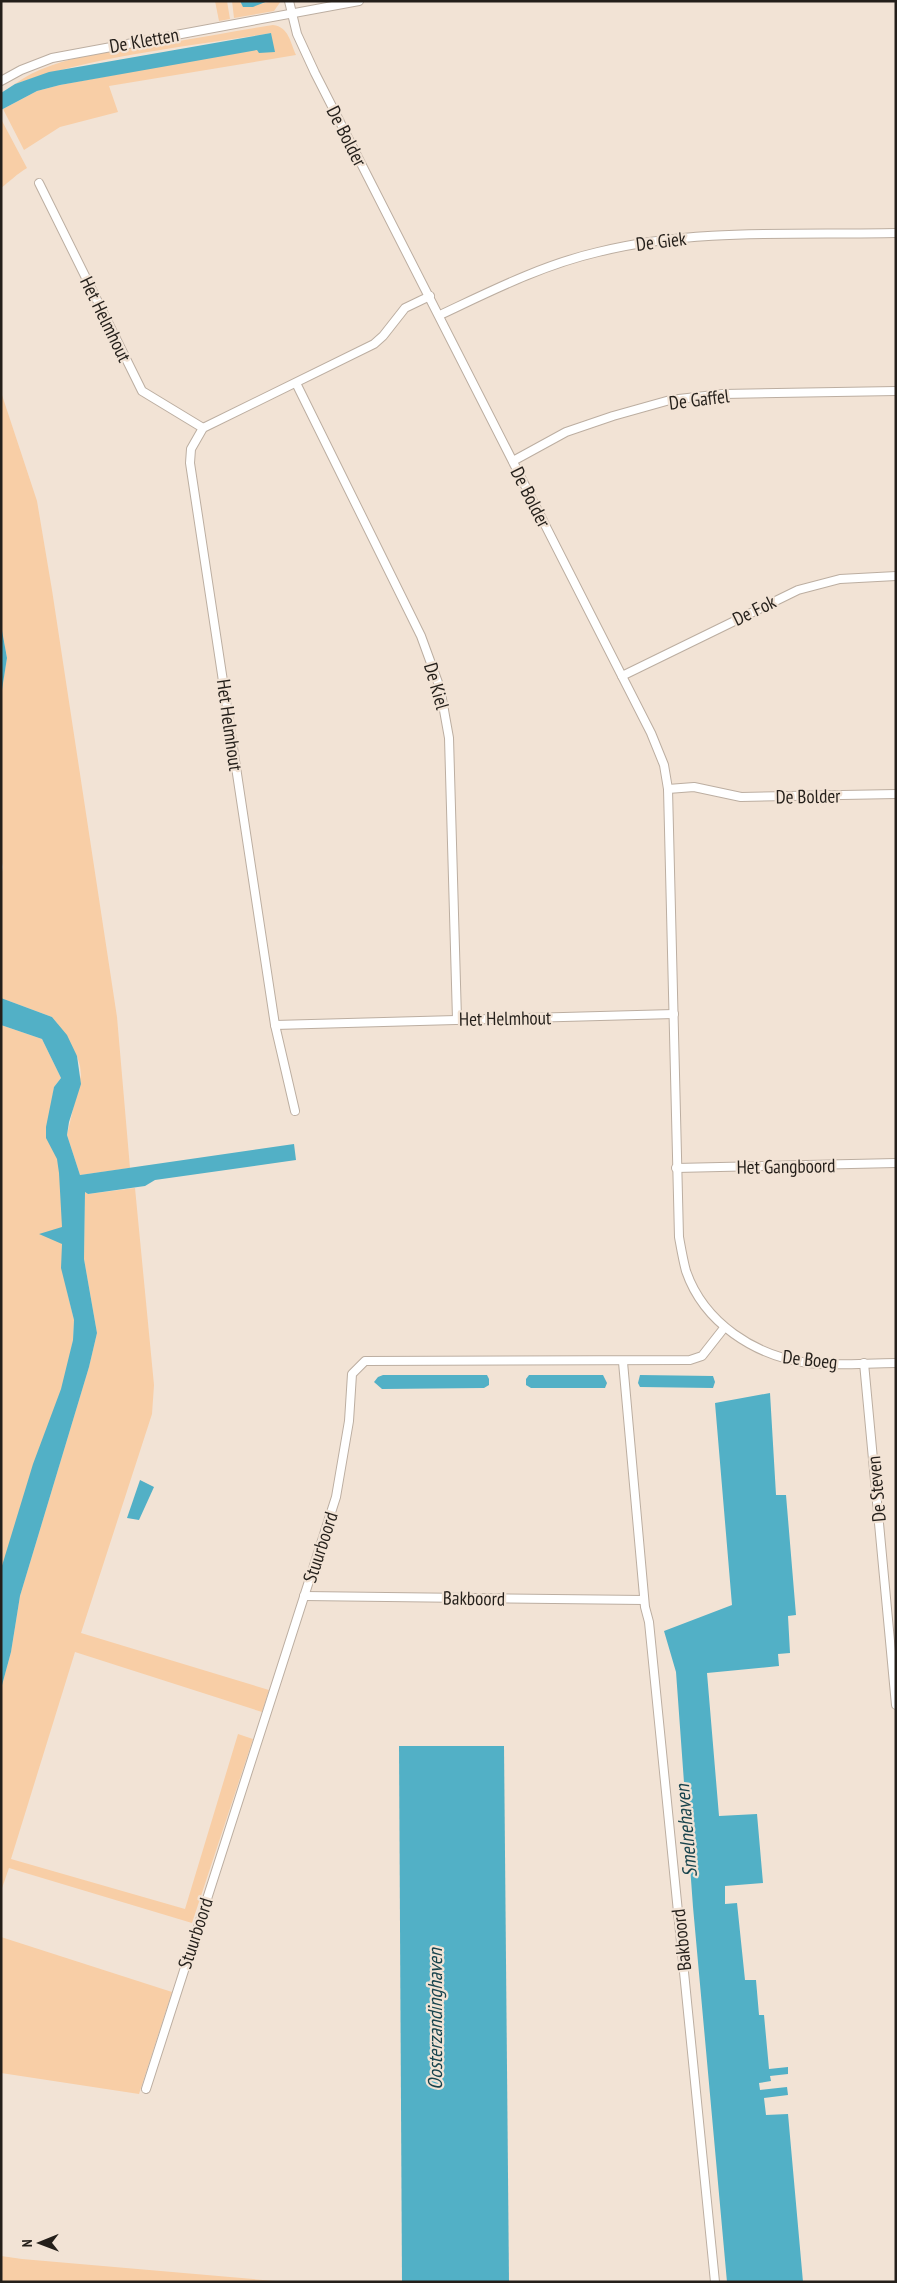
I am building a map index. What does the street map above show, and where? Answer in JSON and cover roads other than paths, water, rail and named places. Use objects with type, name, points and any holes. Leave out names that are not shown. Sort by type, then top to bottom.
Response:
[{"type":"street","name":"De Bolder","points":[[289,1],[297,34],[315,73],[440,315],[651,733],[664,765],[668,789],[694,787],[741,797],[896,794]]},
{"type":"street","name":"De Kletten","points":[[1,81],[21,70],[52,58],[359,1]]},
{"type":"street","name":"Het Helmhout","points":[[39,183],[142,391],[203,428],[191,449],[190,463],[275,1025],[295,1111]]},
{"type":"street","name":"De Giek","points":[[440,315],[530,273],[596,252],[647,242],[701,236],[896,233]]},
{"type":"street","points":[[203,428],[374,344],[383,336],[405,308],[430,296]]},
{"type":"street","name":"De Kiel","points":[[296,383],[421,636],[440,688],[449,738],[457,1019]]},
{"type":"street","name":"De Gaffel","points":[[513,461],[566,432],[670,400],[723,394],[896,391]]},
{"type":"street","name":"De Fok","points":[[622,676],[798,590],[840,579],[896,576]]},
{"type":"street","points":[[668,789],[676,1168]]},
{"type":"street","name":"Het Helmhout","points":[[275,1025],[674,1014]]},
{"type":"street","name":"Het Gangboord","points":[[676,1168],[896,1163]]},
{"type":"street","name":"De Boeg","points":[[676,1168],[679,1237],[687,1272],[703,1302],[724,1328],[750,1344],[779,1358],[809,1363],[896,1363]]},
{"type":"street","name":"Stuurboord","points":[[146,2088],[336,1497],[349,1421],[352,1374],[365,1361],[623,1362],[690,1360],[702,1356],[724,1328]]},
{"type":"street","name":"Bakboord","points":[[623,1362],[644,1600],[649,1622],[715,2282]]},
{"type":"street","name":"De Steven","points":[[864,1363],[896,1705]]},
{"type":"street","name":"Bakboord","points":[[304,1596],[644,1600]]},
{"type":"water","points":[[240,1],[268,1],[253,7],[243,7]]},
{"type":"water","points":[[271,33],[275,52],[259,53],[257,50],[60,85],[37,91],[1,110],[1,93],[15,84],[49,72]]},
{"type":"water","points":[[1,625],[7,658],[1,696]]},
{"type":"water","points":[[1,998],[52,1017],[67,1035],[77,1056],[81,1084],[69,1122],[67,1135],[80,1175],[294,1144],[296,1160],[155,1180],[145,1186],[88,1194],[85,1192],[84,1259],[97,1333],[89,1367],[20,1596],[11,1652],[1,1689],[1,1569],[33,1464],[61,1389],[73,1340],[74,1320],[61,1268],[62,1244],[39,1234],[62,1227],[57,1159],[46,1138],[46,1127],[54,1087],[61,1078],[42,1039],[1,1025]]},
{"type":"water","points":[[383,1375],[487,1375],[489,1385],[484,1388],[382,1389],[374,1382]]},
{"type":"water","points":[[529,1375],[603,1375],[607,1383],[605,1388],[531,1388],[526,1385],[526,1379]]},
{"type":"water","points":[[640,1375],[713,1376],[715,1382],[713,1388],[640,1387],[638,1383]]},
{"type":"water","points":[[770,1393],[776,1495],[786,1495],[796,1615],[788,1616],[790,1653],[778,1654],[779,1666],[707,1673],[719,1816],[757,1814],[763,1883],[725,1886],[725,1904],[737,1903],[745,1980],[756,1980],[759,2015],[764,2015],[769,2069],[788,2067],[788,2074],[770,2076],[771,2081],[759,2083],[760,2090],[787,2087],[788,2095],[764,2098],[766,2115],[788,2114],[803,2282],[727,2282],[693,1907],[676,1672],[664,1631],[732,1605],[715,1403]]},
{"type":"water","points":[[140,1480],[154,1487],[139,1520],[127,1518]]},
{"type":"water","name":"Oosterzandinghaven","points":[[399,1746],[504,1746],[509,2282],[402,2282]]},
{"type":"water label","name":"Smelnehaven","points":[[686,1831]]}]
